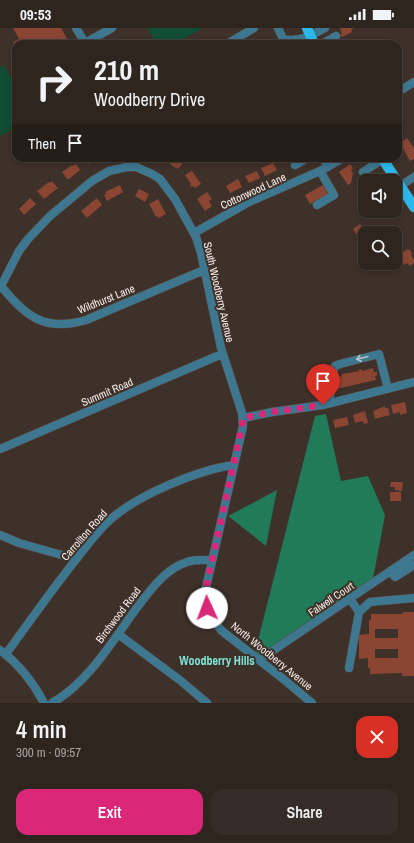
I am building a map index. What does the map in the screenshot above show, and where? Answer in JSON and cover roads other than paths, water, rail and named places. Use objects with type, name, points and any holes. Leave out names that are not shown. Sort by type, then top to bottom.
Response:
[{"type":"main road","points":[[384,162],[392,174]]},
{"type":"main road","points":[[402,189],[414,206]]},
{"type":"street","points":[[76,28],[83,40]]},
{"type":"street","points":[[90,40],[112,28]]},
{"type":"street","points":[[234,40],[254,28]]},
{"type":"street","points":[[278,28],[283,39],[287,40]]},
{"type":"street","points":[[296,40],[310,36],[325,28]]},
{"type":"street","points":[[329,40],[336,36]]},
{"type":"street","points":[[402,90],[414,82]]},
{"type":"street","points":[[295,165],[300,162]]},
{"type":"street","points":[[325,162],[328,167]]},
{"type":"street","name":"Cottonwood Lane","points":[[194,233],[249,202],[320,171],[336,162]]},
{"type":"street","points":[[363,172],[378,162]]},
{"type":"street","name":"South Woodberry Avenue","points":[[0,287],[19,251],[40,226],[96,178],[108,171],[119,168],[136,167],[152,174],[160,179],[175,199],[194,233],[201,253],[222,354],[243,418]]},
{"type":"street","points":[[317,205],[334,195],[320,171]]},
{"type":"street","points":[[402,185],[414,177]]},
{"type":"street","name":"Wildhurst Lane","points":[[0,287],[28,315],[44,322],[66,324],[86,320],[204,270]]},
{"type":"street","name":"Summit Road","points":[[0,448],[222,354]]},
{"type":"street","points":[[330,403],[329,398],[332,389],[332,375],[335,366],[379,354],[388,389]]},
{"type":"street","points":[[243,418],[330,403],[414,382]]},
{"type":"street","name":"North Woodberry Avenue","points":[[243,418],[234,465],[205,592],[207,608],[210,615],[222,631],[312,703]]},
{"type":"street","name":"Carrollton Road","points":[[3,652],[106,523],[136,501],[204,471],[234,465]]},
{"type":"street","points":[[0,535],[19,543],[76,559]]},
{"type":"street","name":"Falwell Court","points":[[259,660],[414,555]]},
{"type":"street","name":"Birchwood Road","points":[[52,703],[63,697],[82,681],[150,592],[173,569],[188,561],[212,560]]},
{"type":"street","points":[[391,571],[395,577],[414,564]]},
{"type":"street","points":[[349,668],[359,612],[370,602],[414,598]]},
{"type":"street","points":[[350,599],[359,612]]},
{"type":"street","points":[[118,634],[181,681],[207,703]]},
{"type":"street","points":[[3,652],[30,679],[44,703]]},
{"type":"district","name":"Woodberry Hills","points":[[217,661]]}]
